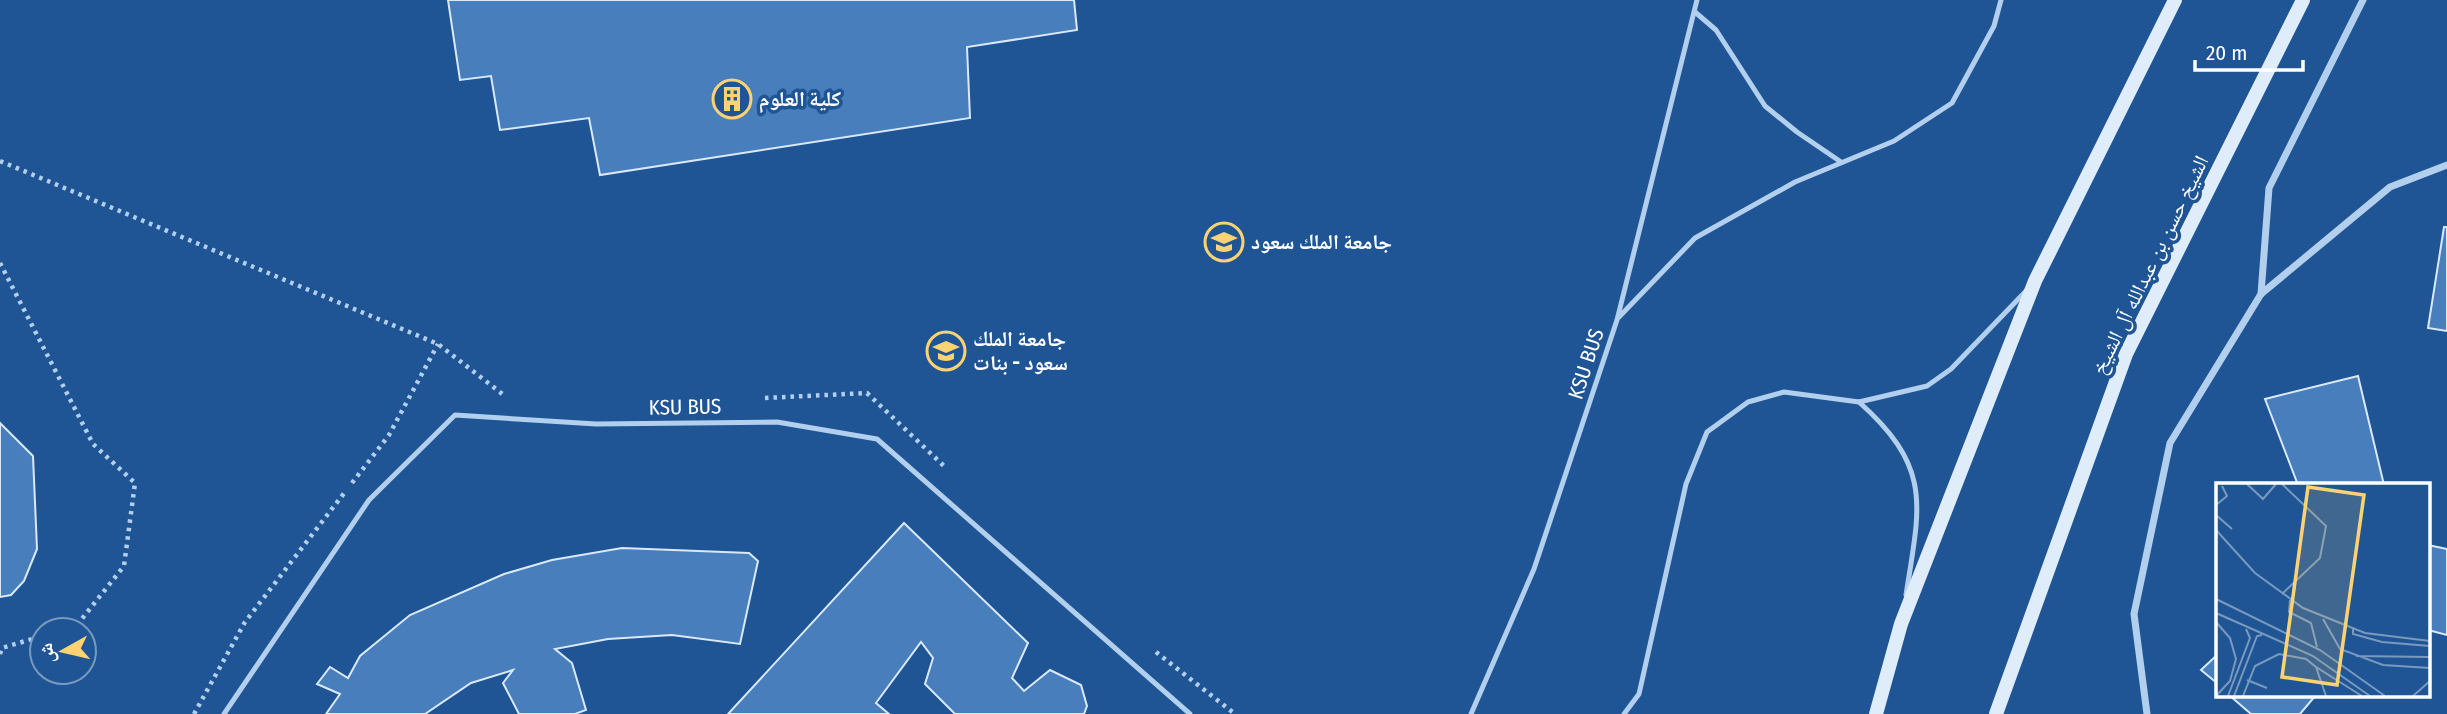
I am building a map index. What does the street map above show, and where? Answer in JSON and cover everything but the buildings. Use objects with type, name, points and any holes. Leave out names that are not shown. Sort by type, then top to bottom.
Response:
[{"type":"main road","points":[[1875,714],[1901,624],[2035,281],[2175,0]]},
{"type":"main road","name":"الشيخ حسن بن عبدالله آل الشيخ","points":[[1996,714],[2126,354],[2303,0]]},
{"type":"street","points":[[2261,294],[2269,188],[2363,0]]},
{"type":"street","points":[[2147,714],[2134,614],[2170,443],[2261,294],[2390,187],[2447,165]]},
{"type":"lane","name":"KSU BUS","points":[[1471,714],[1534,569],[1617,320],[1697,0]]},
{"type":"lane","points":[[1617,320],[1695,238],[1795,182],[1894,141],[1952,103],[1994,26],[2001,0]]},
{"type":"lane","points":[[1695,12],[1716,30],[1765,106],[1841,162]]},
{"type":"lane","points":[[1624,714],[1639,694],[1686,484],[1707,432],[1748,402],[1784,392],[1858,402],[1927,386],[1951,369],[2035,281]]},
{"type":"lane","points":[[1858,402],[1886,427],[1908,460],[1919,510],[1901,624]]},
{"type":"lane","name":"KSU BUS","points":[[224,714],[369,500],[455,415],[596,424],[776,422],[877,439],[1189,714]]},
{"type":"path","points":[[0,161],[438,344],[512,401]]},
{"type":"path","points":[[0,263],[93,444],[135,483],[124,566],[84,616]]},
{"type":"path","points":[[194,714],[245,622],[389,435],[438,344]]},
{"type":"path","points":[[757,398],[867,393],[955,475]]},
{"type":"path","points":[[0,654],[2,648],[28,640]]},
{"type":"path","points":[[1148,645],[1235,714]]},
{"type":"place","name":"كلية العلوم","points":[[732,99]]},
{"type":"place","name":"جامعة الملك سعود","points":[[1224,242]]},
{"type":"place","name":"جامعة الملك سعود - بنات","points":[[946,351]]}]
